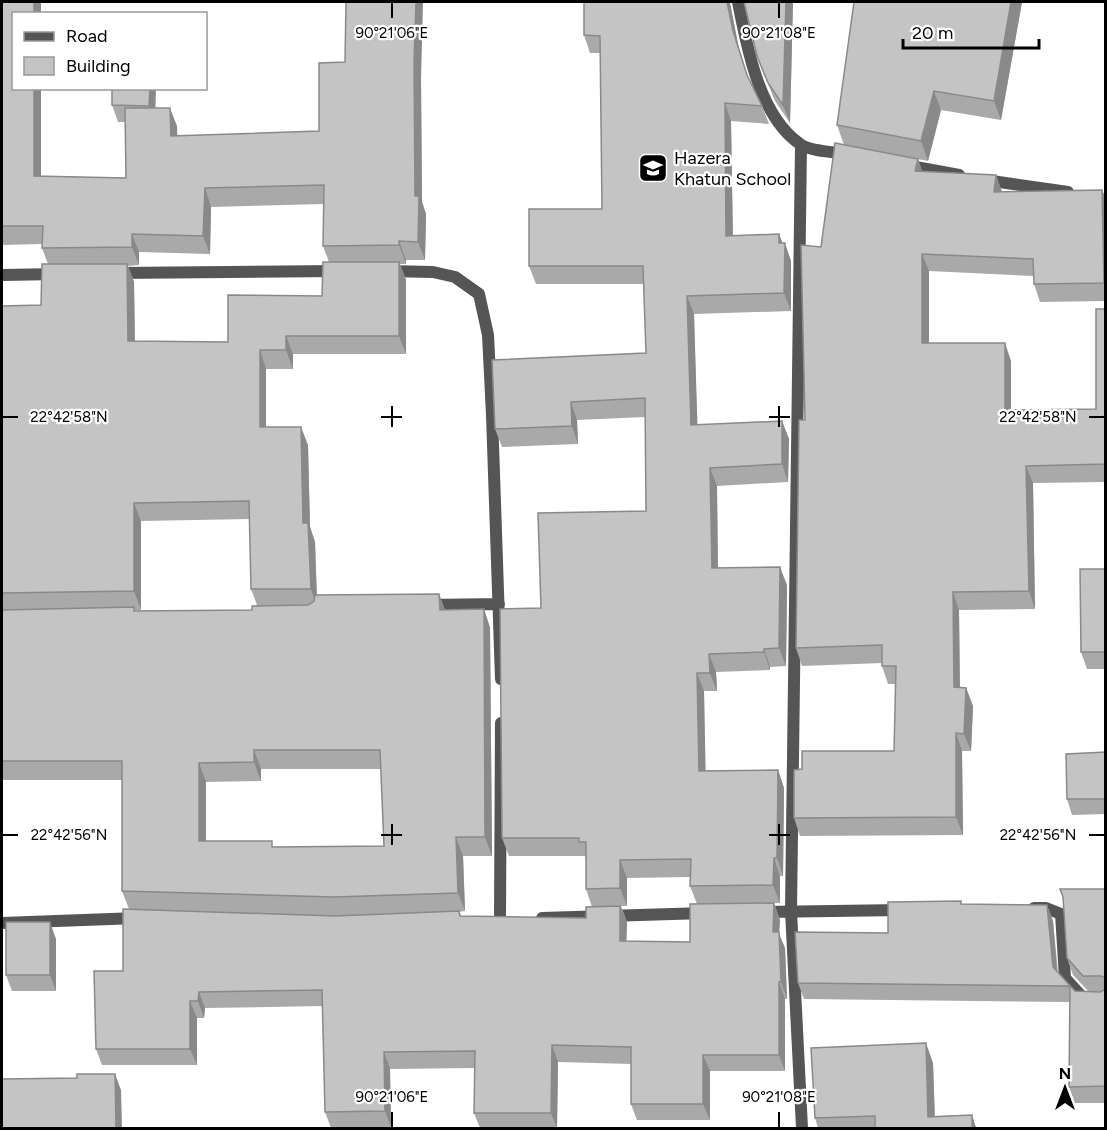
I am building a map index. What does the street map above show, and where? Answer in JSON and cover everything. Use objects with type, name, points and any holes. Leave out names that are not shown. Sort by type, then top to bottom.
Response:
[{"type":"street","points":[[738,2],[749,54],[775,120],[801,145],[860,156]]},
{"type":"street","points":[[801,145],[791,911],[802,1128]]},
{"type":"street","points":[[895,163],[1024,188],[1082,194]]},
{"type":"street","points":[[96,274],[345,271]]},
{"type":"street","points":[[378,271],[433,272],[455,277],[479,294],[489,358],[502,691]]},
{"type":"street","points":[[2,275],[72,274]]},
{"type":"street","points":[[417,605],[499,604]]},
{"type":"street","points":[[501,714],[506,920],[714,913]]},
{"type":"street","points":[[1023,908],[1046,908],[1061,914],[1065,978],[1085,1000],[1106,1000]]},
{"type":"street","points":[[747,912],[919,909]]},
{"type":"street","points":[[2,923],[118,917],[153,918]]},
{"type":"building","points":[[2,2],[34,2],[34,12],[12,12],[12,90],[34,90],[34,176],[126,178],[125,108],[170,108],[171,136],[319,131],[319,63],[345,62],[346,2],[416,2],[415,196],[419,196],[418,242],[399,241],[399,245],[323,246],[324,185],[205,188],[203,236],[132,234],[132,247],[42,248],[43,226],[2,226]]},
{"type":"building","points":[[584,2],[727,2],[733,31],[747,75],[762,106],[725,103],[726,236],[779,234],[779,243],[785,243],[784,293],[687,296],[691,425],[782,421],[782,464],[710,468],[712,568],[780,567],[779,648],[764,649],[764,652],[709,654],[710,673],[697,673],[699,771],[778,770],[777,858],[774,858],[773,885],[690,886],[691,859],[620,860],[620,888],[586,889],[586,842],[579,842],[579,838],[502,838],[500,609],[541,608],[538,513],[646,511],[645,398],[571,402],[572,426],[495,429],[492,360],[646,353],[643,266],[529,266],[529,209],[602,209],[600,36],[584,35]]},
{"type":"building","points":[[744,2],[786,2],[783,105],[768,83],[757,56]]},
{"type":"building","points":[[854,2],[1011,2],[994,101],[934,91],[921,141],[837,125]]},
{"type":"building","points":[[112,90],[150,90],[149,106],[112,105]]},
{"type":"building","points":[[835,143],[918,159],[915,171],[996,175],[994,192],[1102,190],[1104,283],[1034,284],[1033,259],[922,254],[922,343],[1005,343],[1005,410],[1096,409],[1096,309],[1106,309],[1106,464],[1026,466],[1029,591],[953,592],[954,687],[966,688],[964,734],[956,733],[956,817],[794,818],[794,770],[802,769],[802,751],[894,751],[896,666],[882,666],[882,645],[796,648],[799,420],[805,420],[801,245],[821,247]]},
{"type":"building","points":[[323,262],[399,262],[399,336],[286,336],[286,350],[260,350],[260,427],[301,427],[303,523],[308,523],[311,589],[251,589],[249,501],[134,503],[134,591],[2,593],[2,306],[41,305],[42,264],[127,264],[128,341],[228,342],[228,295],[322,296]]},
{"type":"building","points":[[1080,569],[1106,569],[1106,652],[1081,652]]},
{"type":"building","points":[[439,594],[440,610],[484,609],[485,837],[456,837],[458,893],[334,897],[122,891],[122,761],[2,761],[2,610],[134,607],[134,611],[252,610],[252,606],[308,605],[314,601],[315,595]],"holes":[[[254,750],[380,750],[384,846],[272,847],[272,841],[199,841],[199,763],[254,762]]]},
{"type":"building","points":[[1106,752],[1106,799],[1067,799],[1066,754]]},
{"type":"building","points":[[1060,889],[1106,889],[1106,978],[1083,976],[1067,958],[1063,897]]},
{"type":"building","points":[[961,901],[961,904],[1047,905],[1053,967],[1075,991],[1100,992],[1106,989],[1106,1086],[1069,1087],[1070,986],[798,983],[795,932],[888,933],[888,902]]},
{"type":"building","points":[[774,903],[773,932],[779,932],[781,982],[779,982],[779,1055],[703,1055],[703,1104],[631,1104],[631,1047],[552,1045],[551,1113],[474,1113],[475,1051],[384,1052],[385,1111],[325,1112],[322,990],[199,992],[198,1001],[190,1001],[190,1049],[96,1049],[94,971],[123,971],[123,909],[335,916],[459,911],[460,916],[586,918],[586,907],[620,906],[620,941],[690,942],[690,904]]},
{"type":"building","points":[[6,922],[50,922],[50,975],[6,975]]},
{"type":"building","points":[[926,1043],[928,1117],[972,1115],[972,1128],[875,1128],[875,1116],[815,1118],[811,1048]]},
{"type":"building","points":[[77,1074],[115,1074],[116,1128],[2,1128],[2,1079],[77,1078]]},
{"type":"place","name":"Hazera Khatun School","points":[[653,168]]}]
